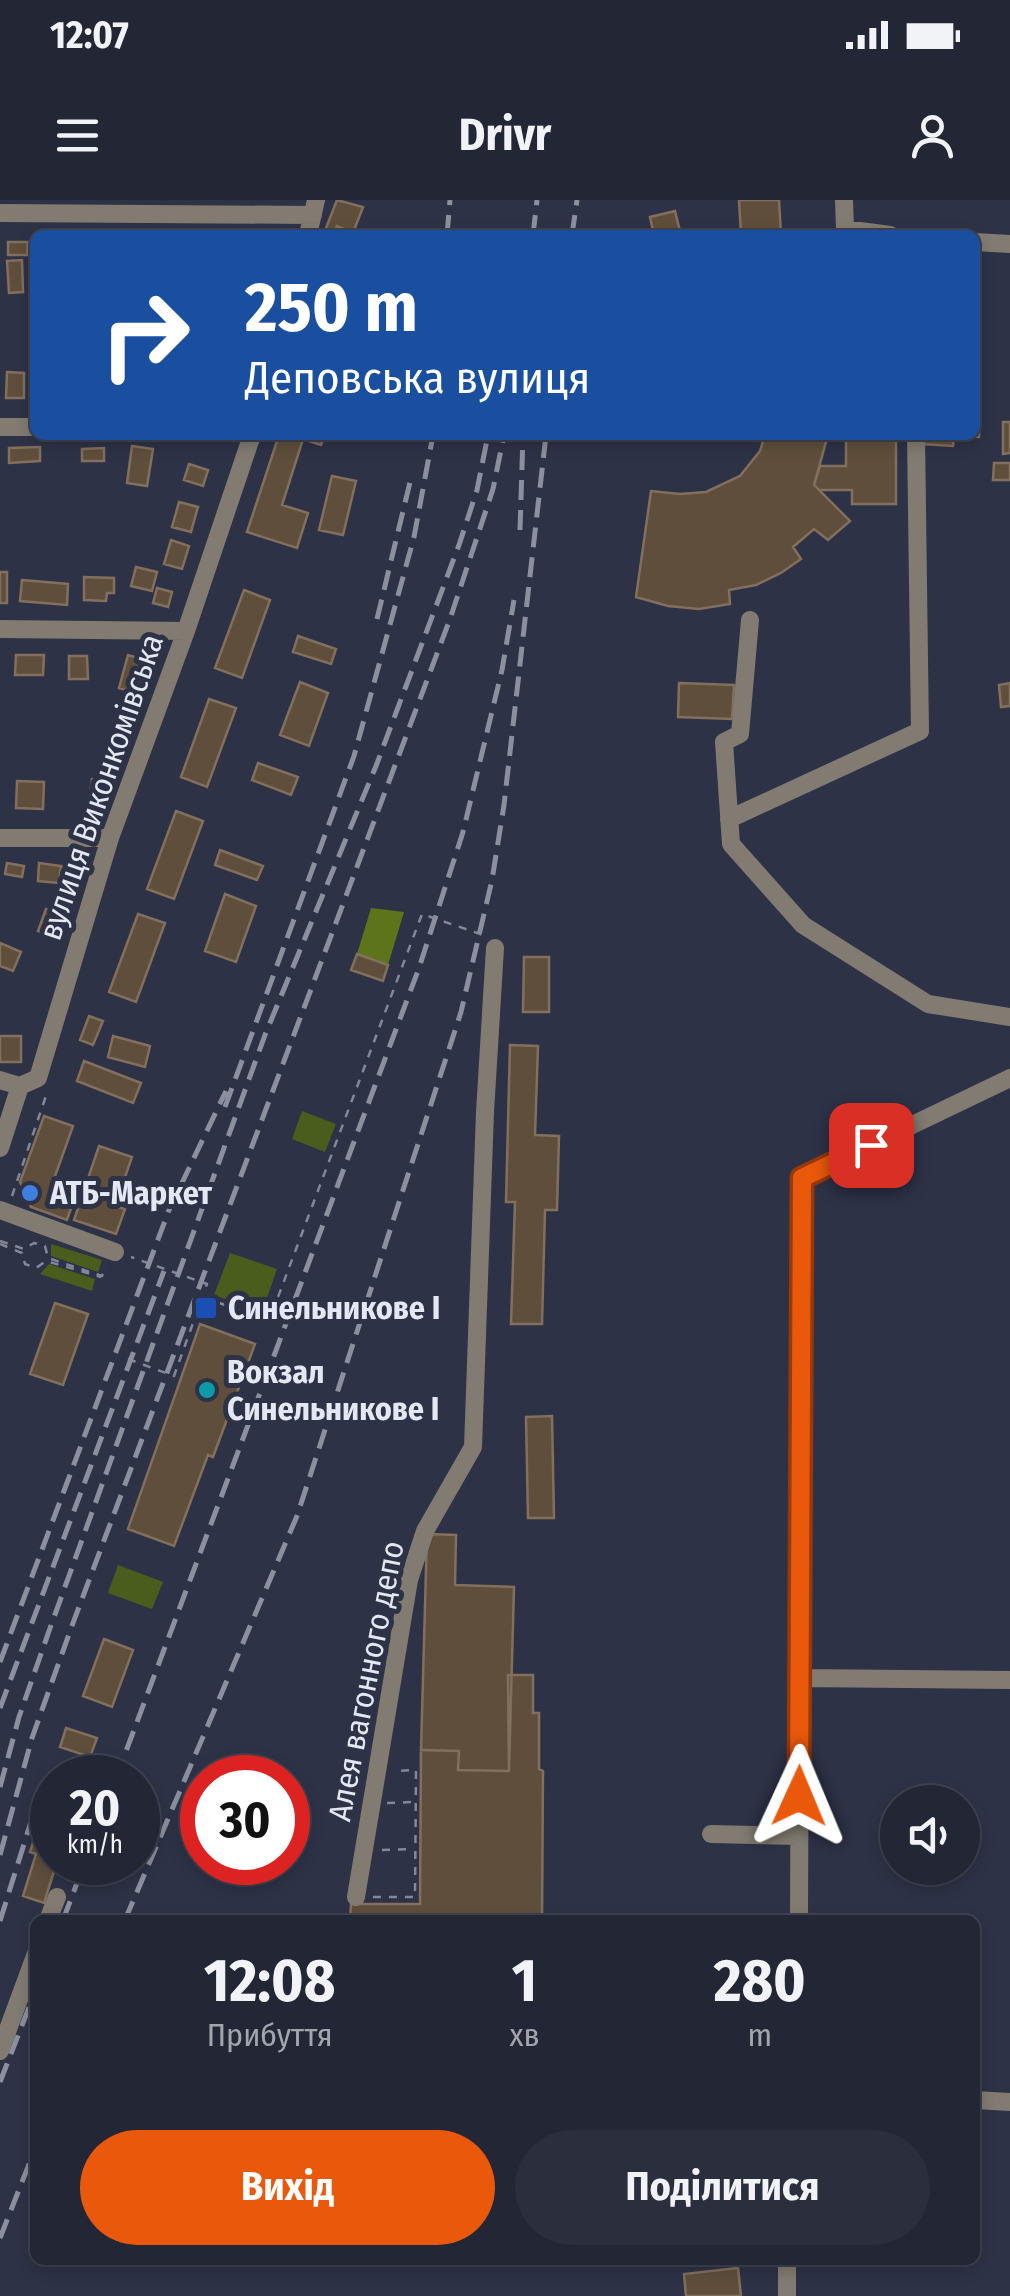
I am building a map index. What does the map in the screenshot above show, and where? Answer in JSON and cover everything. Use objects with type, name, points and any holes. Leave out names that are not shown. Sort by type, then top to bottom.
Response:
[{"type":"street","points":[[844,200],[845,230]]},
{"type":"street","points":[[0,213],[315,208]]},
{"type":"street","points":[[980,242],[1010,244]]},
{"type":"street","points":[[0,426],[30,427]]},
{"type":"street","name":"вулиця Виконкомівська","points":[[0,1148],[29,1082],[250,440]]},
{"type":"street","points":[[729,820],[920,731],[916,440]]},
{"type":"street","points":[[750,620],[740,734],[724,742],[731,844],[803,925],[928,1004],[1010,1017]]},
{"type":"street","points":[[0,629],[186,631]]},
{"type":"street","points":[[0,838],[110,838]]},
{"type":"street","name":"Алея вагонного депо","points":[[356,1898],[410,1580],[425,1531],[473,1447],[495,948]]},
{"type":"street","points":[[799,1915],[802,1178],[1010,1078]]},
{"type":"street","points":[[0,1080],[29,1082]]},
{"type":"street","points":[[3,1211],[113,1251]]},
{"type":"street","points":[[801,1678],[1010,1680]]},
{"type":"street","points":[[711,1834],[798,1836]]},
{"type":"street","points":[[50,1915],[56,1897]]},
{"type":"street","points":[[0,2051],[30,1970]]},
{"type":"street","points":[[980,2100],[1010,2102]]},
{"type":"street","points":[[787,2265],[788,2296]]},
{"type":"path","points":[[203,1297],[270,1321],[422,914],[495,939],[495,948]]},
{"type":"path","points":[[3,1211],[49,1091],[29,1082]]},
{"type":"path","points":[[0,1242],[24,1250],[34,1243],[45,1246],[48,1258],[102,1276]]},
{"type":"path","points":[[0,1242],[22,1252],[26,1264],[36,1268],[46,1261],[102,1276]]},
{"type":"path","points":[[102,1276],[113,1251],[207,1284],[174,1376],[128,1359]]},
{"type":"path","points":[[356,1898],[415,1897],[416,1770],[378,1772]]},
{"type":"path","points":[[372,1804],[416,1802]]},
{"type":"path","points":[[364,1851],[415,1848]]},
{"type":"green space","points":[[371,908],[404,912],[388,965],[357,954]]},
{"type":"green space","points":[[302,1111],[336,1124],[325,1152],[292,1139]]},
{"type":"green space","points":[[51,1244],[102,1260],[98,1272],[51,1256]]},
{"type":"green space","points":[[230,1253],[277,1269],[262,1312],[214,1295]]},
{"type":"green space","points":[[49,1264],[95,1279],[92,1291],[40,1274]]},
{"type":"green space","points":[[118,1565],[163,1582],[152,1609],[108,1593]]},
{"type":"building","points":[[337,200],[363,207],[354,230],[337,226],[336,230],[325,230]]},
{"type":"building","points":[[739,200],[779,200],[781,230],[741,230]]},
{"type":"building","points":[[675,211],[680,230],[653,230],[650,217]]},
{"type":"building","points":[[8,242],[28,242],[27,255],[8,255]]},
{"type":"building","points":[[22,260],[23,292],[9,293],[7,261]]},
{"type":"building","points":[[7,372],[24,373],[24,398],[6,398]]},
{"type":"building","points":[[1003,422],[1010,422],[1010,453],[1003,454]]},
{"type":"building","points":[[277,440],[303,440],[282,505],[308,513],[297,548],[247,532]]},
{"type":"building","points":[[763,440],[827,440],[814,485],[850,521],[828,540],[814,529],[793,547],[801,559],[756,585],[729,590],[730,604],[699,609],[636,597],[651,491],[706,492],[740,476],[760,451]]},
{"type":"building","points":[[846,440],[896,440],[896,504],[852,504],[852,490],[819,490],[814,485],[820,466],[846,466]]},
{"type":"building","points":[[921,440],[954,440],[953,446],[921,444]]},
{"type":"building","points":[[132,446],[153,449],[147,486],[127,483]]},
{"type":"building","points":[[40,447],[40,461],[9,463],[9,448]]},
{"type":"building","points":[[104,448],[104,461],[82,461],[82,449]]},
{"type":"building","points":[[994,463],[1010,463],[1010,480],[993,480]]},
{"type":"building","points":[[189,464],[208,470],[203,486],[184,480]]},
{"type":"building","points":[[332,476],[356,481],[343,535],[319,530]]},
{"type":"building","points":[[179,502],[198,507],[191,532],[172,527]]},
{"type":"building","points":[[171,540],[189,546],[182,569],[164,564]]},
{"type":"building","points":[[136,567],[157,572],[152,591],[131,586]]},
{"type":"building","points":[[0,572],[7,572],[7,603],[0,603]]},
{"type":"building","points":[[84,577],[114,578],[114,593],[107,593],[106,601],[84,600]]},
{"type":"building","points":[[22,580],[68,584],[67,605],[20,601]]},
{"type":"building","points":[[157,588],[172,592],[168,607],[153,603]]},
{"type":"building","points":[[244,590],[270,600],[242,678],[215,668]]},
{"type":"building","points":[[298,636],[336,649],[331,664],[293,652]]},
{"type":"building","points":[[16,655],[44,655],[43,675],[15,675]]},
{"type":"building","points":[[128,655],[151,662],[142,694],[119,688]]},
{"type":"building","points":[[69,656],[87,656],[88,679],[69,679]]},
{"type":"building","points":[[300,682],[328,693],[309,746],[280,735]]},
{"type":"building","points":[[679,683],[734,685],[732,719],[678,717]]},
{"type":"building","points":[[1010,683],[1010,706],[1001,707],[999,685]]},
{"type":"building","points":[[209,699],[236,708],[207,787],[181,777]]},
{"type":"building","points":[[258,763],[298,777],[291,795],[252,780]]},
{"type":"building","points":[[92,779],[111,781],[108,811],[88,809]]},
{"type":"building","points":[[17,781],[44,782],[43,809],[16,808]]},
{"type":"building","points":[[176,811],[203,821],[174,899],[147,889]]},
{"type":"building","points":[[220,850],[263,866],[257,880],[215,865]]},
{"type":"building","points":[[7,863],[24,866],[22,877],[5,874]]},
{"type":"building","points":[[39,863],[61,866],[59,883],[38,881]]},
{"type":"building","points":[[61,866],[80,867],[78,893],[59,892]]},
{"type":"building","points":[[225,894],[256,906],[236,962],[205,951]]},
{"type":"building","points":[[46,909],[65,915],[56,938],[38,931]]},
{"type":"building","points":[[138,914],[165,923],[136,1002],[109,992]]},
{"type":"building","points":[[0,943],[21,952],[13,971],[0,966]]},
{"type":"building","points":[[357,954],[388,965],[383,981],[351,970]]},
{"type":"building","points":[[524,957],[549,957],[549,1012],[523,1012]]},
{"type":"building","points":[[89,1016],[103,1021],[93,1045],[80,1040]]},
{"type":"building","points":[[0,1036],[21,1036],[21,1062],[0,1062]]},
{"type":"building","points":[[113,1036],[150,1046],[145,1067],[108,1057]]},
{"type":"building","points":[[510,1045],[538,1046],[535,1135],[559,1136],[557,1210],[545,1210],[542,1324],[511,1324],[515,1202],[506,1202]]},
{"type":"building","points":[[84,1061],[141,1083],[133,1103],[77,1081]]},
{"type":"building","points":[[44,1116],[73,1126],[54,1179],[78,1188],[67,1220],[31,1207],[20,1182]]},
{"type":"building","points":[[99,1146],[132,1157],[115,1206],[125,1209],[116,1234],[74,1220]]},
{"type":"building","points":[[55,1303],[88,1314],[63,1385],[30,1374]]},
{"type":"building","name":"Вокзал Синельникове І","points":[[200,1324],[255,1344],[213,1457],[208,1455],[174,1546],[128,1529]]},
{"type":"building","points":[[552,1416],[554,1518],[528,1518],[526,1417]]},
{"type":"building","points":[[427,1534],[456,1535],[455,1585],[514,1587],[509,1771],[458,1770],[459,1751],[421,1750]]},
{"type":"building","points":[[104,1639],[133,1650],[112,1707],[83,1696]]},
{"type":"building","points":[[508,1675],[533,1675],[533,1713],[539,1713],[539,1769],[543,1771],[542,1915],[350,1915],[351,1904],[420,1904],[421,1750],[459,1751],[458,1770],[509,1771]]},
{"type":"building","points":[[66,1728],[97,1738],[91,1755],[60,1747]]},
{"type":"building","points":[[30,1873],[30,1885],[50,1885],[44,1903],[23,1896]]},
{"type":"building","points":[[738,2268],[741,2296],[686,2296],[684,2274]]},
{"type":"railway","points":[[447,230],[450,200]]},
{"type":"railway","points":[[534,230],[537,200]]},
{"type":"railway","points":[[573,230],[577,200]]},
{"type":"railway","points":[[225,1107],[354,756],[414,537],[432,440]]},
{"type":"railway","points":[[0,1787],[49,1631],[265,1035],[376,766],[459,545],[477,490],[487,440]]},
{"type":"railway","points":[[0,1855],[32,1738],[73,1623],[450,619],[493,489],[503,440]]},
{"type":"railway","points":[[520,530],[523,440]]},
{"type":"railway","points":[[127,1915],[297,1516],[461,1012],[492,880],[504,805],[545,440]]},
{"type":"railway","points":[[377,619],[411,478]]},
{"type":"railway","points":[[125,1755],[419,968],[463,832],[502,670],[514,600]]},
{"type":"railway","points":[[0,1662],[169,1210],[226,1091]]},
{"type":"railway","points":[[0,1708],[164,1271]]},
{"type":"railway","points":[[0,1921],[30,1825]]},
{"type":"railway","points":[[65,1915],[76,1885]]},
{"type":"railway","points":[[0,2082],[30,2005]]},
{"type":"railway","points":[[0,2238],[30,2162]]},
{"type":"place","name":"АТБ-Маркет","points":[[30,1193]]},
{"type":"place","name":"Синельникове І","points":[[206,1308]]},
{"type":"place","name":"Вокзал Синельникове І","points":[[207,1390]]},
{"type":"route","points":[[799,1796],[802,1178],[871,1145]]}]
